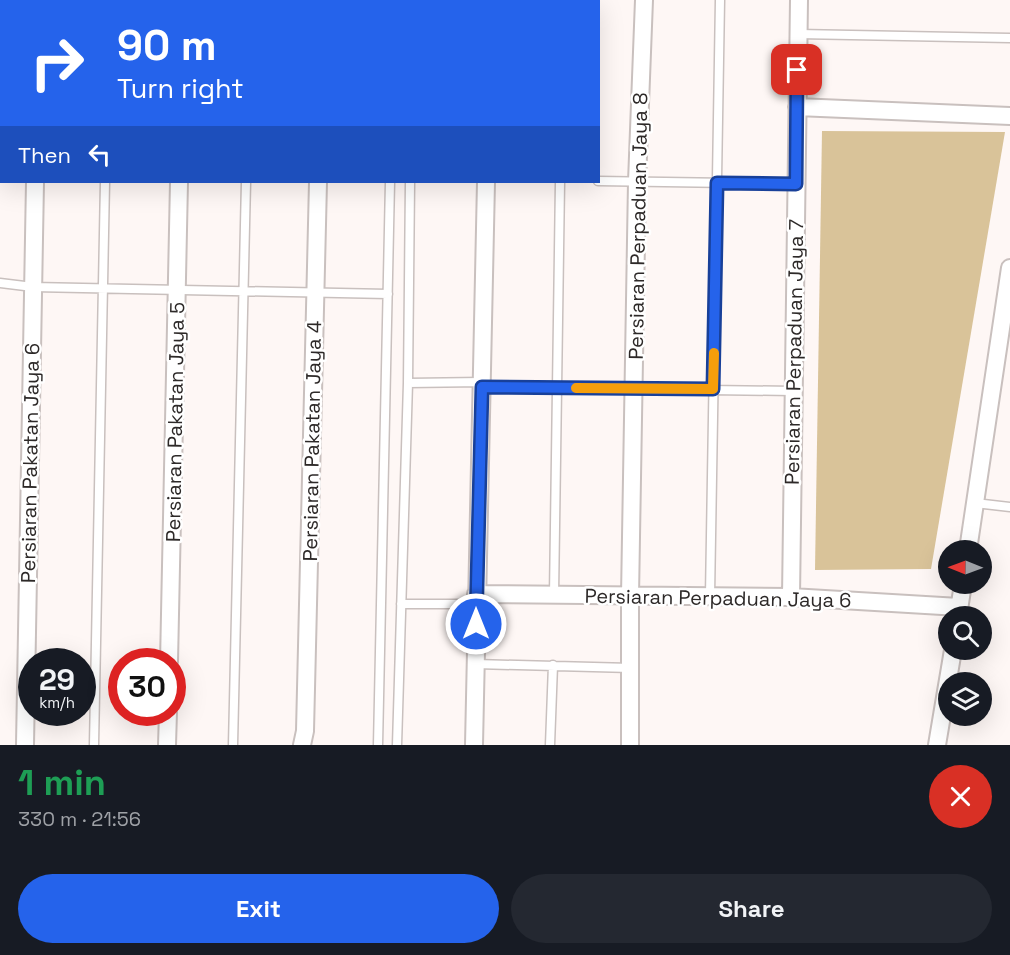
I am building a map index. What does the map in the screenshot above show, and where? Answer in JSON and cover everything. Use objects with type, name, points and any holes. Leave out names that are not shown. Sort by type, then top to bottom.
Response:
[{"type":"street","name":"Persiaran Perpaduan Jaya 8","points":[[630,745],[630,596],[637,182],[644,0]]},
{"type":"street","name":"Persiaran Perpaduan Jaya 7","points":[[791,597],[799,0]]},
{"type":"street","points":[[797,107],[1010,116]]},
{"type":"street","name":"Persiaran Pakatan Jaya 6","points":[[25,745],[35,183]]},
{"type":"street","name":"Persiaran Pakatan Jaya 5","points":[[169,648],[179,183]]},
{"type":"street","name":"Persiaran Pakatan Jaya 4","points":[[302,745],[306,701],[318,183]]},
{"type":"street","points":[[474,745],[486,183]]},
{"type":"street","points":[[969,540],[1010,268]]},
{"type":"street","name":"Persiaran Perpaduan Jaya 6","points":[[476,599],[554,595],[791,597],[938,610]]},
{"type":"street","points":[[937,745],[951,660]]},
{"type":"street","points":[[167,745],[168,726]]},
{"type":"lane","points":[[710,596],[720,0]]},
{"type":"lane","points":[[798,34],[1010,38]]},
{"type":"lane","points":[[600,181],[796,184]]},
{"type":"lane","points":[[94,745],[105,183]]},
{"type":"lane","points":[[234,745],[246,183]]},
{"type":"lane","points":[[378,745],[390,183]]},
{"type":"lane","points":[[397,745],[408,383],[410,183]]},
{"type":"lane","points":[[554,595],[560,183]]},
{"type":"lane","points":[[0,283],[33,287],[388,294]]},
{"type":"lane","points":[[408,383],[557,388],[793,391]]},
{"type":"lane","points":[[975,503],[1010,507]]},
{"type":"lane","points":[[401,604],[476,599]]},
{"type":"lane","points":[[476,663],[631,668]]},
{"type":"lane","points":[[550,745],[553,665]]},
{"type":"shaded area","points":[[822,131],[1005,132],[931,569],[815,570]]},
{"type":"slow traffic","points":[[576,388],[713,389],[714,353]]},
{"type":"route","points":[[476,624],[482,387],[713,389],[717,183],[796,184],[797,70]]}]
